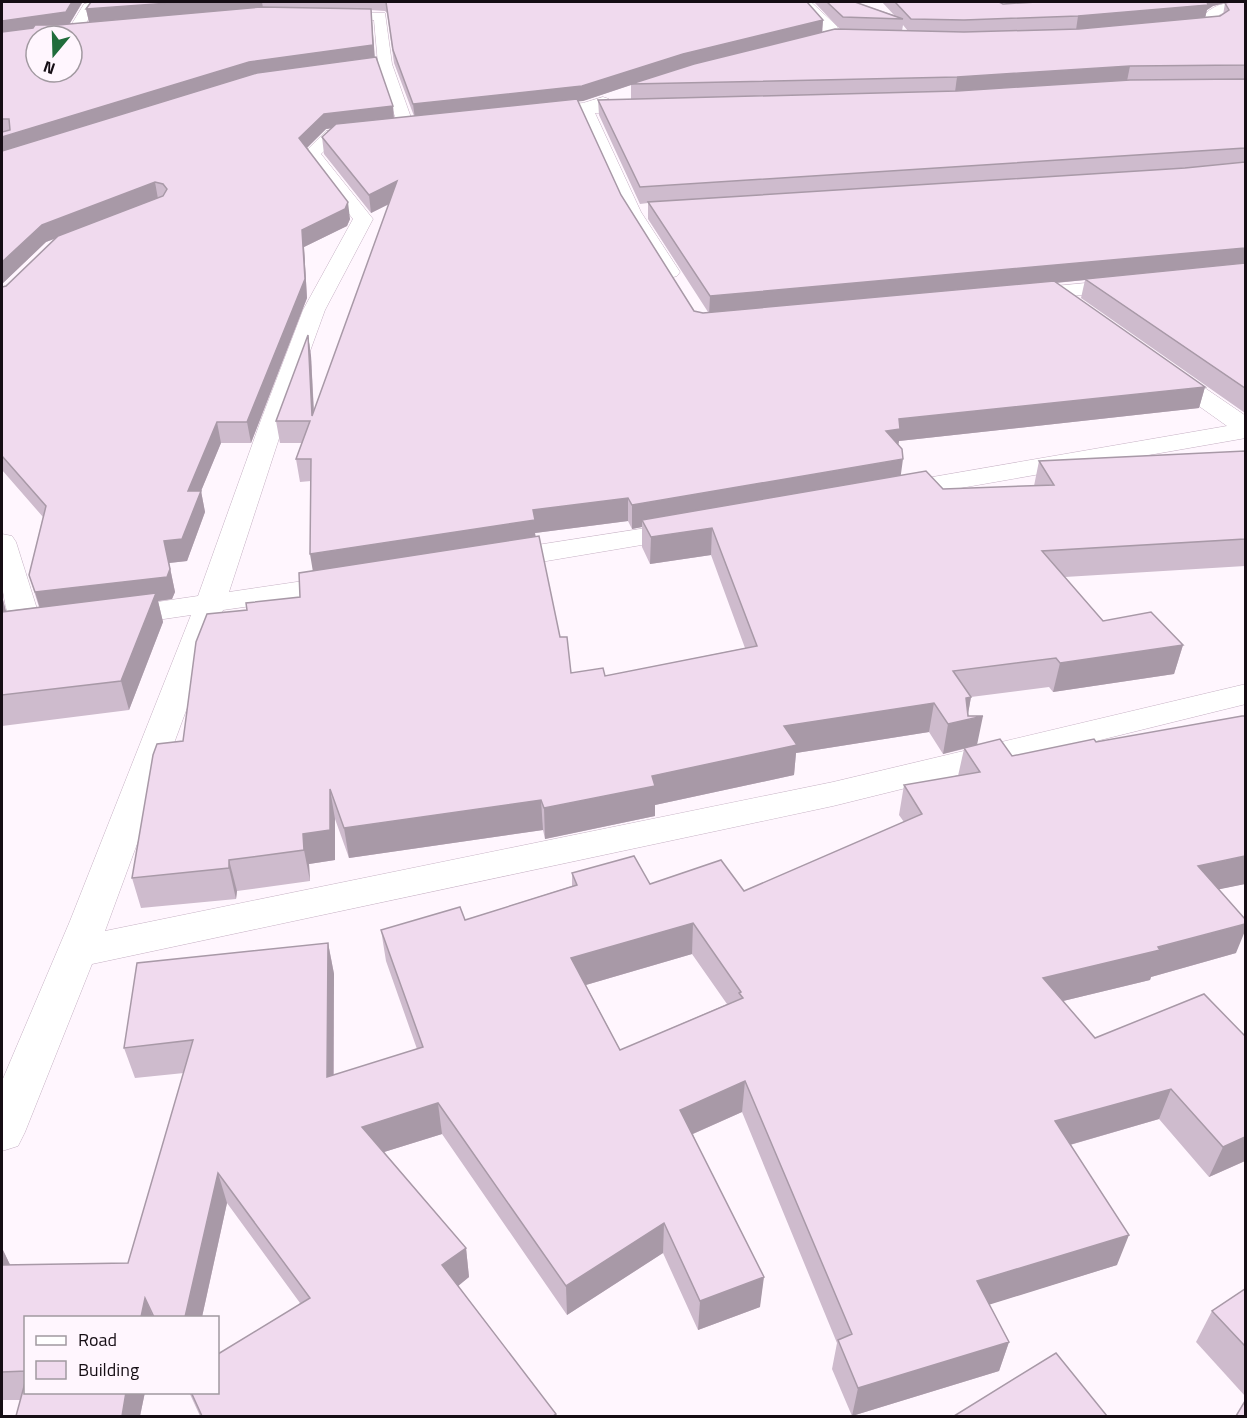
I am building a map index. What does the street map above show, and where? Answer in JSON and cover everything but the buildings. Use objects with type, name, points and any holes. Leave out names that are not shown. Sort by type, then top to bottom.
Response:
[{"type":"street","points":[[79,24],[89,7],[105,2]]},
{"type":"street","points":[[779,50],[840,36],[804,2]]},
{"type":"street","points":[[1158,28],[1217,22],[1212,14],[1224,7],[1245,5]]},
{"type":"street","points":[[310,15],[380,16],[380,65],[406,126]]},
{"type":"street","points":[[585,108],[637,90]]},
{"type":"street","points":[[518,115],[585,108],[654,107]]},
{"type":"street","points":[[585,108],[632,212],[683,294]]},
{"type":"street","points":[[2,1132],[78,952],[210,605],[273,420],[314,310],[363,219],[312,154],[332,135],[428,124]]},
{"type":"street","points":[[632,212],[656,211]]},
{"type":"street","points":[[1031,294],[1150,282]]},
{"type":"street","points":[[1055,292],[1083,312]]},
{"type":"street","points":[[1150,360],[1245,429]]},
{"type":"street","points":[[867,496],[1245,429]]},
{"type":"street","points":[[476,564],[706,526]]},
{"type":"street","points":[[2,542],[26,628]]},
{"type":"street","points":[[96,619],[210,605],[372,580]]},
{"type":"street","points":[[78,952],[833,794],[1245,694]]}]
